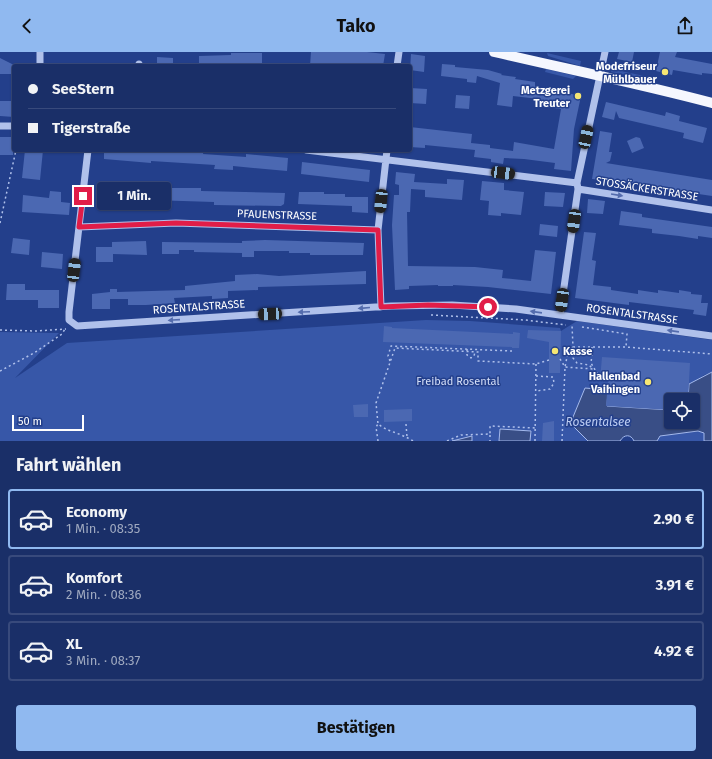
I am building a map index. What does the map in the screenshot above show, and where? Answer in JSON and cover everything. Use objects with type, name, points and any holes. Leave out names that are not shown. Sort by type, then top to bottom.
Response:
[{"type":"main road","points":[[494,52],[599,77],[636,83],[712,103]]},
{"type":"street","points":[[40,52],[40,64]]},
{"type":"street","points":[[397,64],[399,52]]},
{"type":"street","points":[[560,315],[578,186],[605,52]]},
{"type":"street","points":[[0,126],[12,126]]},
{"type":"street","points":[[72,324],[69,320],[69,312],[88,152]]},
{"type":"street","name":"STOSSÄCKERSTRASSE","points":[[326,152],[386,158],[578,186],[712,210]]},
{"type":"street","points":[[381,307],[378,230],[387,152]]},
{"type":"street","name":"PFAUENSTRASSE","points":[[79,227],[176,223],[378,230]]},
{"type":"street","name":"ROSENTALSTRASSE","points":[[72,324],[77,326],[428,305],[474,306],[560,315],[712,336]]},
{"type":"path","points":[[0,223],[16,152]]},
{"type":"path","points":[[426,314],[525,320],[572,326]]},
{"type":"path","points":[[573,317],[573,347]]},
{"type":"path","points":[[0,371],[34,353],[62,334],[65,329],[72,324]]},
{"type":"path","points":[[580,327],[627,334],[626,347]]},
{"type":"path","points":[[0,330],[65,329]]},
{"type":"path","points":[[390,361],[388,356],[391,346],[512,351]]},
{"type":"path","points":[[562,441],[566,367],[568,352],[573,347],[626,347],[712,354]]},
{"type":"path","points":[[592,347],[591,363],[593,369]]},
{"type":"path","points":[[378,441],[376,427],[378,424],[376,403],[395,348],[478,352],[478,361],[536,364],[549,360]]},
{"type":"path","points":[[467,349],[467,355],[471,358],[474,356],[475,352]]},
{"type":"path","points":[[592,354],[576,352],[573,358],[577,363],[589,365],[600,378]]},
{"type":"path","points":[[560,359],[566,367],[593,369]]},
{"type":"path","points":[[535,441],[536,364]]},
{"type":"path","points":[[536,376],[553,377],[554,383],[550,388],[536,391]]},
{"type":"path","points":[[378,424],[386,430],[407,437],[412,441]]},
{"type":"path","points":[[406,424],[407,437]]},
{"type":"path","points":[[490,441],[490,426],[536,428]]},
{"type":"path","points":[[447,441],[461,435],[490,434]]},
{"type":"green space","points":[[547,53],[581,61],[580,66],[548,56]]},
{"type":"green space","points":[[546,69],[576,76],[573,79],[545,72]]},
{"type":"green space","points":[[612,69],[649,77],[647,79],[611,72]]},
{"type":"green space","name":"Freibad Rosental","points":[[426,320],[470,321],[560,328],[561,331],[577,321],[712,340],[712,372],[704,375],[680,393],[664,393],[664,410],[606,406],[574,427],[588,441],[0,441],[0,332],[59,333],[15,378],[67,343]]},
{"type":"green space","points":[[698,431],[704,433],[704,441],[657,441],[660,436]]},
{"type":"water","name":"Rosentalsee","points":[[712,372],[712,441],[704,441],[704,433],[698,431],[660,436],[657,441],[634,441],[631,437],[625,436],[620,441],[588,441],[574,427],[573,417],[585,388],[608,390],[607,406],[664,410],[664,429],[700,429],[700,393],[688,393],[689,384]]},
{"type":"water","points":[[500,429],[531,431],[530,441],[499,441]]},
{"type":"water","points":[[472,436],[472,441],[452,441]]},
{"type":"building","points":[[311,52],[367,52],[385,54],[383,64],[310,64]]},
{"type":"building","points":[[619,52],[634,52],[632,62],[617,59]]},
{"type":"building","points":[[660,52],[677,52],[675,57],[712,64],[712,74],[702,73],[702,75],[673,70],[672,75],[656,71]]},
{"type":"building","points":[[231,53],[262,53],[262,64],[199,64],[199,56],[231,55]]},
{"type":"building","points":[[411,54],[425,56],[424,72],[412,70],[412,64],[410,64]]},
{"type":"building","points":[[157,57],[173,58],[173,64],[157,64]]},
{"type":"building","points":[[0,58],[12,64],[12,74],[0,74]]},
{"type":"building","points":[[442,64],[455,65],[455,67],[488,70],[502,74],[501,75],[516,77],[515,79],[535,82],[535,86],[581,96],[574,129],[571,171],[554,169],[555,163],[524,159],[504,158],[503,164],[491,162],[491,159],[474,157],[475,150],[425,145],[425,148],[412,147],[412,127],[472,134],[471,143],[490,145],[490,148],[513,151],[514,142],[554,149],[561,109],[538,106],[539,99],[513,96],[512,107],[497,105],[500,83],[477,76],[476,83],[467,82],[467,79],[441,76]]},
{"type":"building","points":[[412,88],[427,89],[426,104],[412,103]]},
{"type":"building","points":[[456,95],[470,96],[469,109],[455,108]]},
{"type":"building","points":[[0,101],[12,101],[12,117],[0,116]]},
{"type":"building","points":[[606,102],[665,116],[666,112],[680,116],[679,121],[707,128],[703,143],[683,138],[684,133],[619,118],[616,111],[614,120],[602,117]]},
{"type":"building","points":[[600,131],[612,133],[609,152],[612,152],[610,161],[606,163],[712,180],[712,196],[685,192],[685,194],[655,189],[656,186],[592,179]]},
{"type":"building","points":[[0,137],[12,137],[13,155],[0,155]]},
{"type":"building","points":[[636,137],[640,138],[644,148],[632,153],[627,141]]},
{"type":"building","points":[[25,152],[43,152],[40,180],[22,178]]},
{"type":"building","points":[[104,152],[204,152],[203,154],[246,157],[246,154],[288,158],[287,171],[233,166],[233,170],[214,169],[215,165],[151,161],[151,163],[104,159]]},
{"type":"building","points":[[302,162],[370,170],[369,182],[301,174]]},
{"type":"building","points":[[396,172],[415,174],[414,182],[447,184],[447,179],[464,180],[462,200],[425,197],[425,190],[411,189],[410,212],[407,212],[408,266],[475,267],[503,270],[502,278],[531,281],[535,250],[556,252],[551,294],[488,287],[453,285],[409,286],[409,289],[395,290],[392,225],[394,195],[399,195],[399,185],[395,184]]},
{"type":"building","points":[[482,181],[504,183],[504,190],[524,192],[521,215],[501,213],[501,216],[488,215],[489,201],[480,200]]},
{"type":"building","points":[[130,188],[201,188],[201,191],[285,193],[284,204],[281,206],[214,205],[214,202],[120,199],[120,209],[100,209],[101,192],[130,192]]},
{"type":"building","points":[[50,191],[61,192],[61,202],[70,203],[69,215],[22,212],[23,195],[49,198]]},
{"type":"building","points":[[299,192],[324,192],[324,194],[345,194],[345,197],[368,197],[368,213],[352,212],[352,206],[298,204]]},
{"type":"building","points":[[545,192],[565,193],[563,207],[544,206]]},
{"type":"building","points":[[588,199],[605,201],[603,214],[587,213]]},
{"type":"building","points":[[621,211],[642,214],[642,217],[712,227],[712,238],[698,236],[698,239],[652,233],[652,229],[619,225]]},
{"type":"building","points":[[540,224],[558,226],[557,237],[539,235]]},
{"type":"building","points":[[584,232],[596,233],[592,260],[596,261],[593,285],[611,287],[611,290],[638,294],[638,290],[658,293],[658,290],[679,293],[679,290],[691,292],[691,294],[702,295],[701,303],[708,303],[706,316],[693,314],[694,310],[629,302],[629,305],[575,298]]},
{"type":"building","points":[[13,238],[30,240],[29,255],[11,253]]},
{"type":"building","points":[[265,240],[364,243],[363,255],[310,255],[310,253],[289,253],[289,251],[254,251],[254,257],[242,257],[242,253],[194,252],[194,250],[179,250],[179,254],[162,254],[162,242],[242,243],[242,241]]},
{"type":"building","points":[[146,241],[147,255],[113,254],[113,262],[96,262],[96,247],[112,247],[112,242]]},
{"type":"building","points":[[42,252],[63,254],[62,269],[41,267]]},
{"type":"building","points":[[366,271],[366,284],[258,287],[258,290],[228,291],[228,298],[212,299],[212,296],[174,298],[175,303],[146,305],[128,305],[128,299],[110,299],[110,309],[92,309],[92,294],[110,292],[110,289],[117,289],[117,292],[185,290],[185,286],[235,281],[235,275],[257,274],[279,276]]},
{"type":"building","points":[[7,284],[25,284],[25,290],[59,290],[59,308],[38,308],[38,300],[6,300]]},
{"type":"building","points":[[384,326],[392,328],[513,334],[513,332],[520,333],[519,348],[383,342]]},
{"type":"building","name":"Kasse","points":[[528,330],[561,331],[560,373],[549,373],[549,342],[527,338]]},
{"type":"building","name":"Hallenbad Vaihingen","points":[[602,357],[690,363],[688,393],[664,393],[664,410],[606,406],[608,381],[600,380]]},
{"type":"building","points":[[368,404],[368,417],[354,417],[353,405]]},
{"type":"building","points":[[412,409],[412,421],[384,422],[384,410]]},
{"type":"building","points":[[554,421],[554,441],[542,441],[543,423]]},
{"type":"place","name":"Modefriseur Mühlbauer","points":[[665,72]]},
{"type":"place","name":"Metzgerei Treuter","points":[[578,96]]},
{"type":"place","name":"Kasse","points":[[555,351]]},
{"type":"place","name":"Hallenbad Vaihingen","points":[[648,382]]},
{"type":"route","points":[[83,196],[79,227],[176,223],[378,230],[381,307],[452,305],[488,307]]}]
